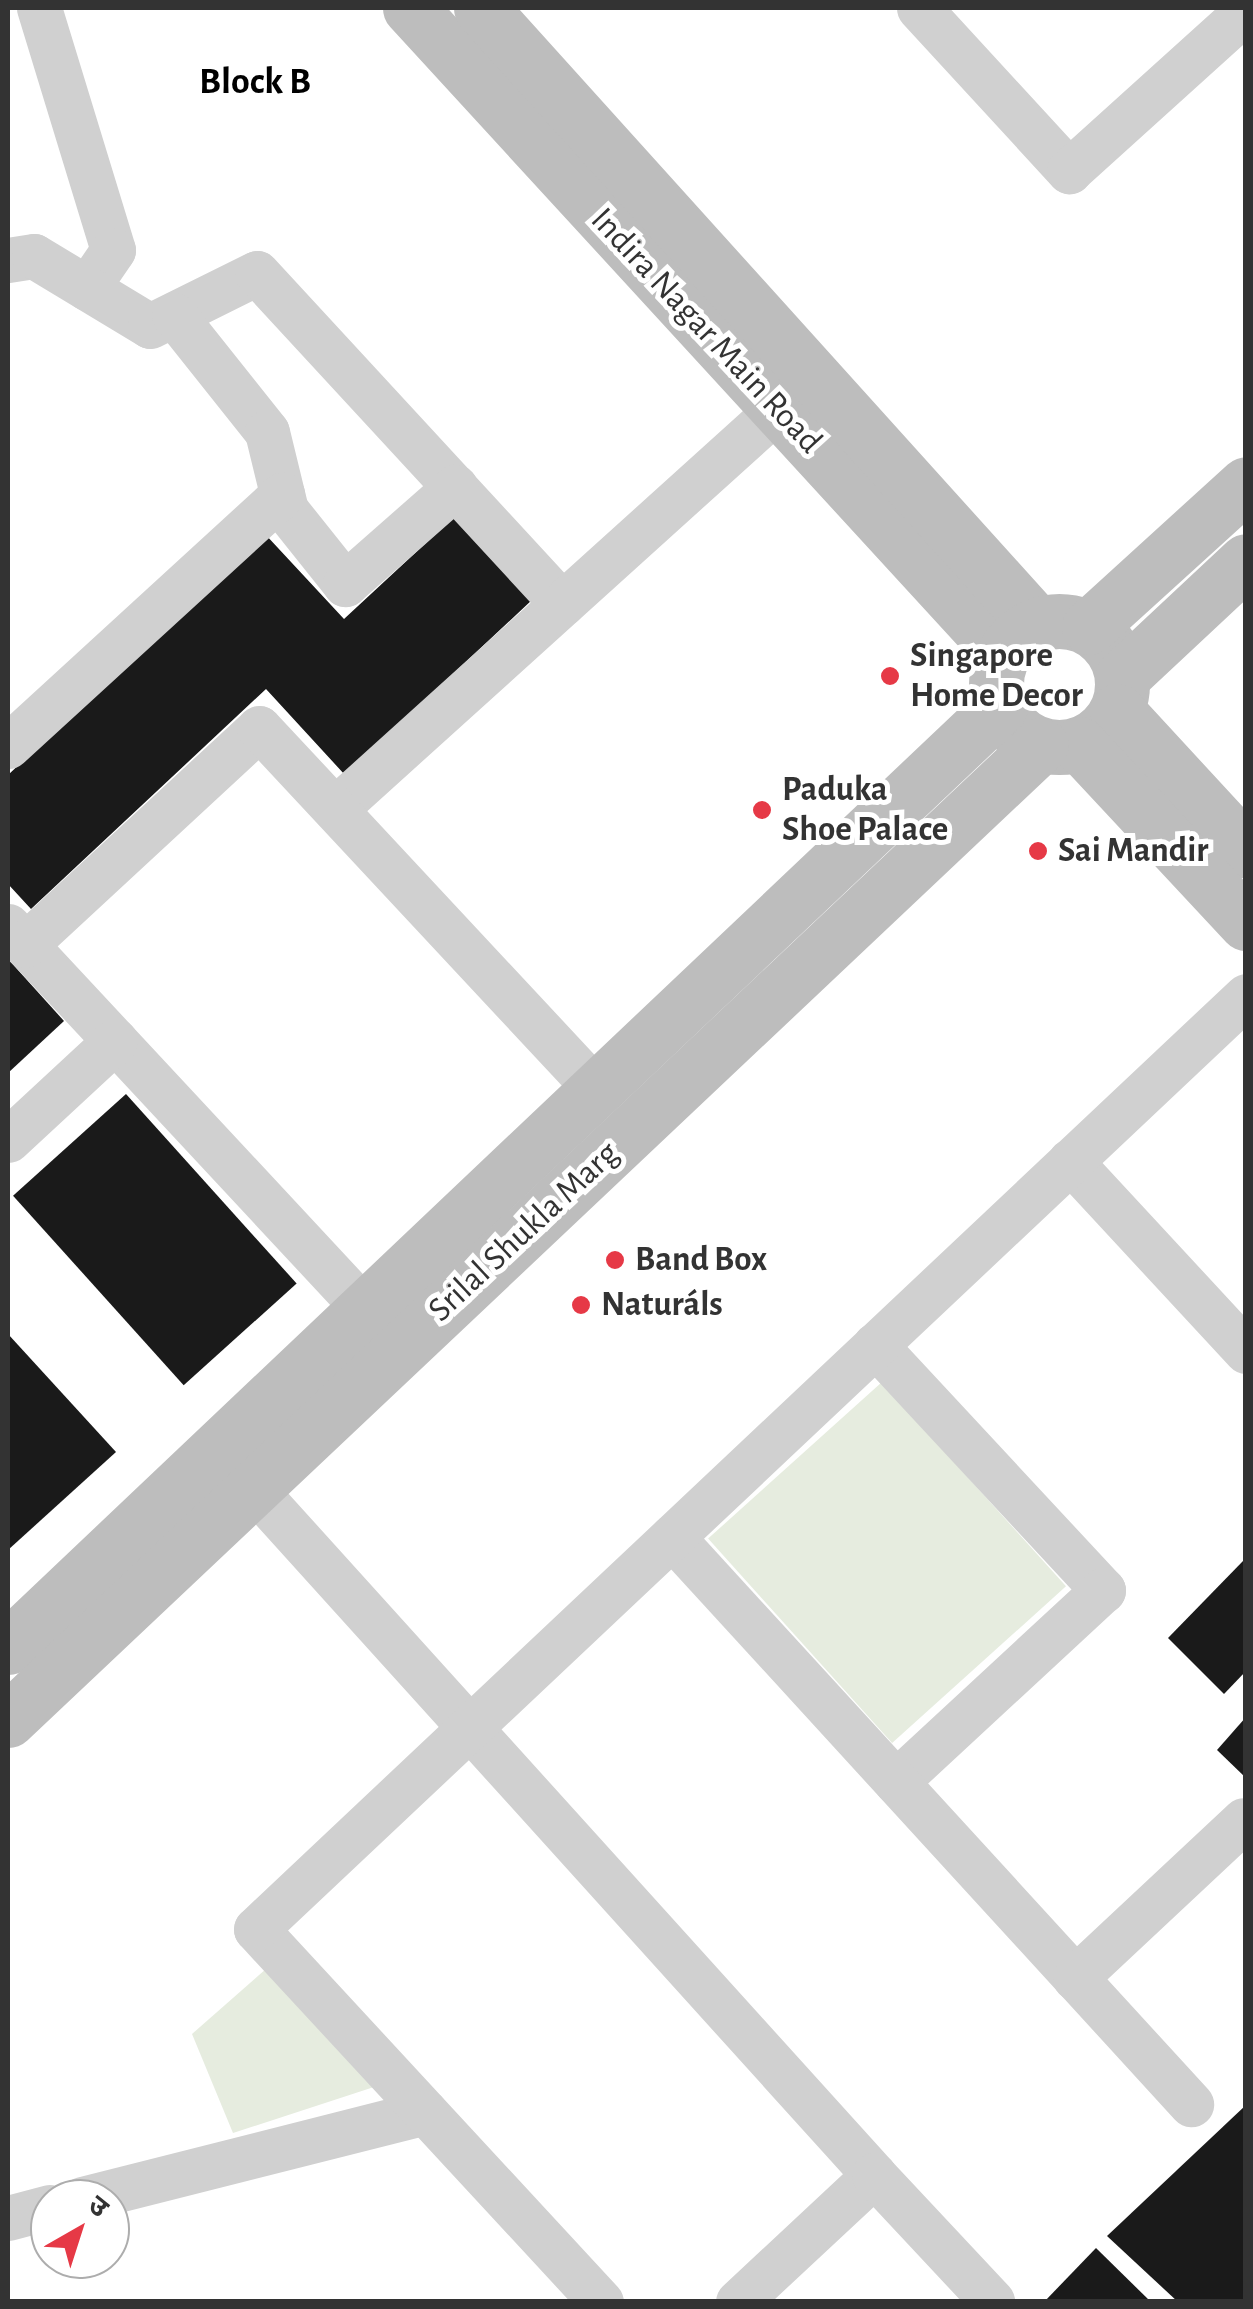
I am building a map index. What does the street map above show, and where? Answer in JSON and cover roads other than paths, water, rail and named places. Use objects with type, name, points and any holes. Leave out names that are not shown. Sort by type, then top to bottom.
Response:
[{"type":"street","points":[[39,8],[113,250],[87,288]]},
{"type":"street","name":"Indira Nagar Main Road","points":[[410,8],[1043,635],[1107,642],[1090,719]]},
{"type":"street","name":"Indira Nagar Main Road","points":[[481,8],[796,392]]},
{"type":"street","points":[[919,8],[1068,172],[1246,11]]},
{"type":"street","points":[[8,260],[34,256],[150,326],[257,273],[562,604]]},
{"type":"street","points":[[174,315],[267,432],[286,510],[345,584],[455,487]]},
{"type":"street","points":[[335,809],[796,392]]},
{"type":"street","points":[[1246,484],[1043,635],[996,679],[1000,707],[1018,731],[1090,719],[1246,851]]},
{"type":"street","points":[[8,746],[282,494]]},
{"type":"street","name":"Srilal Shukla Marg","points":[[16,1695],[254,1488],[401,1348],[1090,719],[1246,561]]},
{"type":"street","name":"Srilal Shukla Marg","points":[[8,1647],[1000,707]]},
{"type":"street","points":[[1090,719],[1246,923]]},
{"type":"street","points":[[401,1348],[16,936],[259,728],[596,1090]]},
{"type":"street","points":[[600,2302],[256,1929],[1246,996]]},
{"type":"street","points":[[8,1140],[115,1041]]},
{"type":"street","points":[[1070,1161],[1246,1351]]},
{"type":"street","points":[[875,1345],[1102,1590],[896,1782]]},
{"type":"street","points":[[254,1488],[992,2301]]},
{"type":"street","points":[[672,1537],[1191,2104]]},
{"type":"street","points":[[1076,1978],[1244,1820]]},
{"type":"street","points":[[130,2187],[425,2112]]},
{"type":"street","points":[[738,2302],[874,2175]]},
{"type":"place","name":"Singapore Home Decor","points":[[890,676]]},
{"type":"place","name":"Paduka Shoe Palace","points":[[762,810]]},
{"type":"place","name":"Sai Mandir","points":[[1038,851]]},
{"type":"place","name":"Band Box","points":[[615,1260]]},
{"type":"place","name":"Naturáls","points":[[581,1305]]},
{"type":"district","name":"Block B","points":[[255,83]]}]
